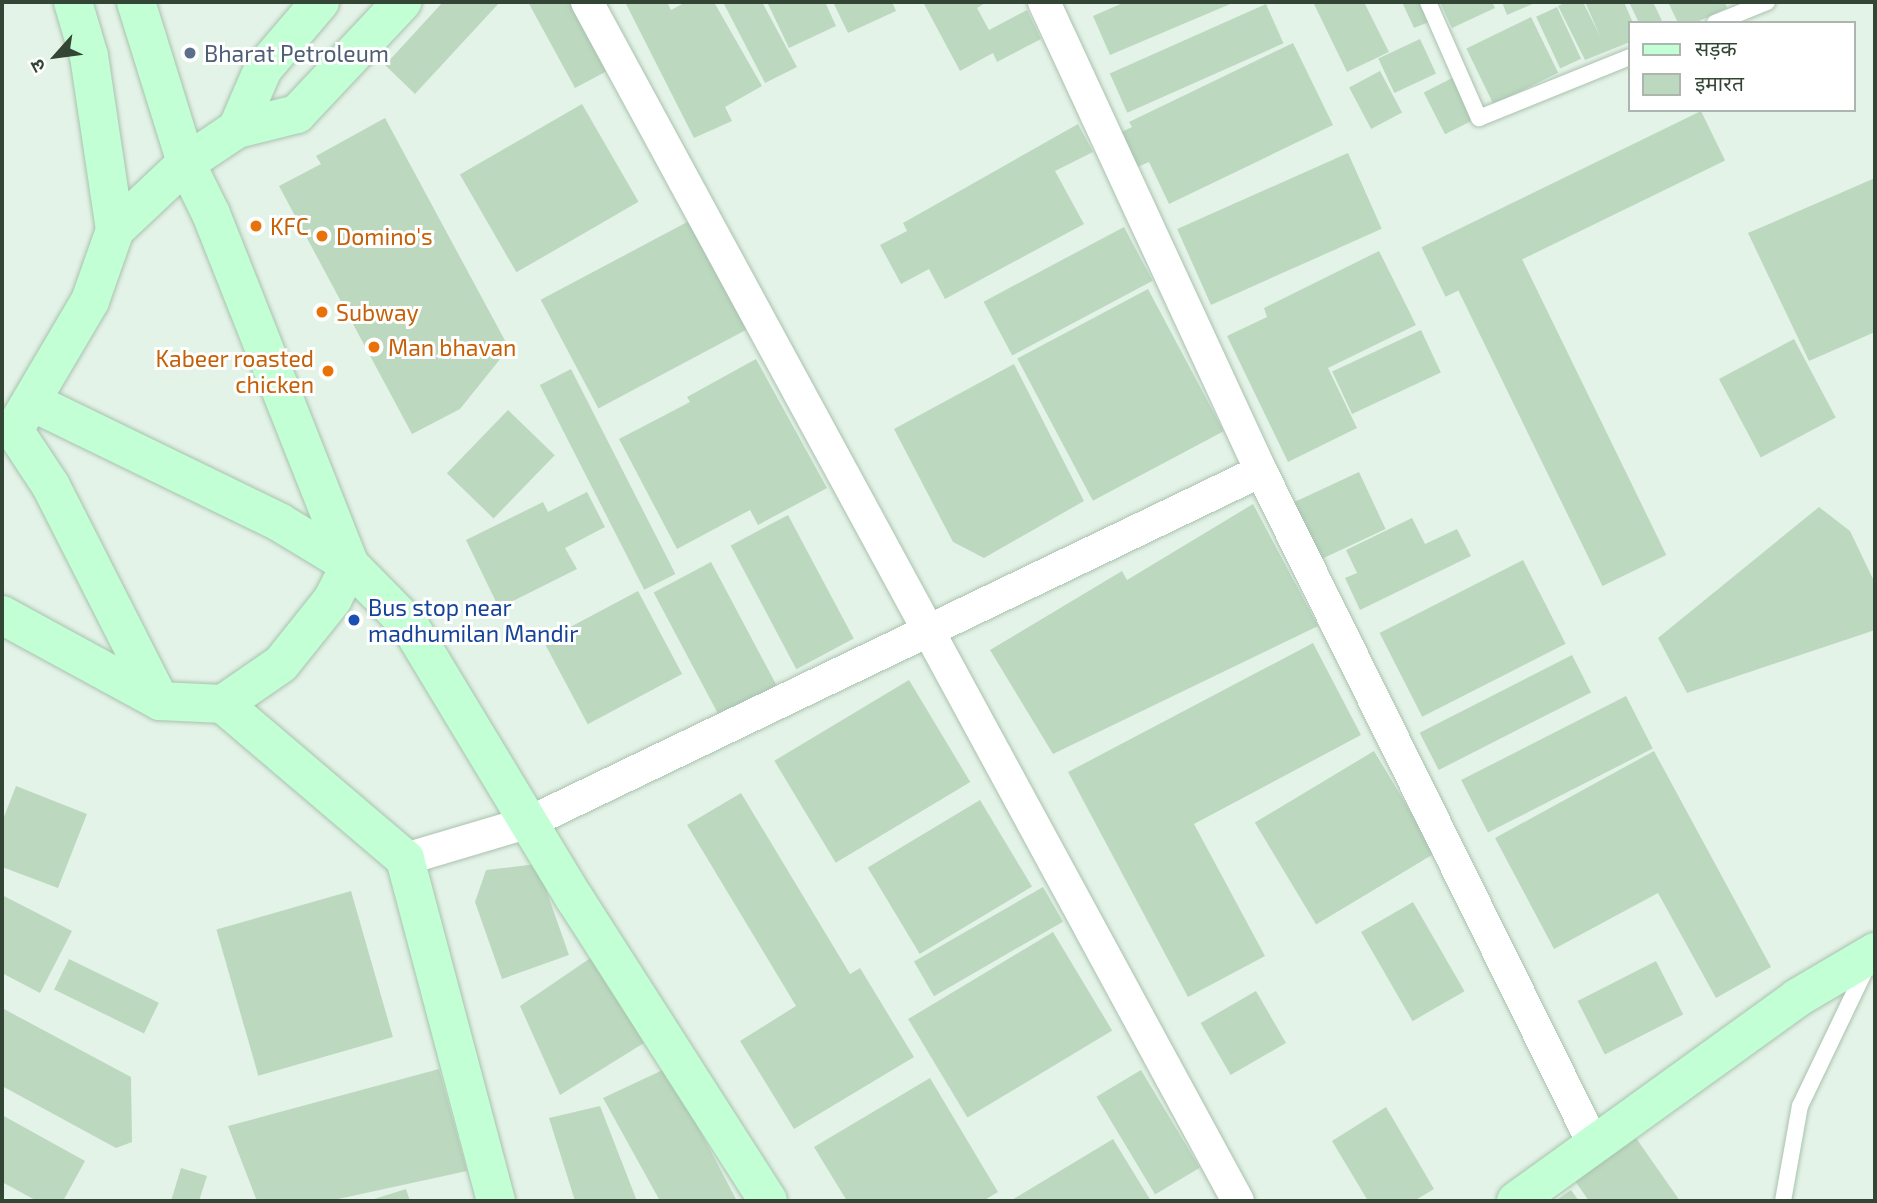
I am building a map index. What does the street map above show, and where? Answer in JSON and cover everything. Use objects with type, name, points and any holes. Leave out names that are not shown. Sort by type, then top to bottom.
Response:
[{"type":"main road","points":[[74,2],[89,56],[115,230]]},
{"type":"main road","points":[[136,2],[186,163],[211,214],[351,565]]},
{"type":"main road","points":[[237,129],[264,69],[320,2]]},
{"type":"main road","points":[[16,429],[90,302],[115,230],[186,163],[237,129],[297,114],[402,2]]},
{"type":"main road","points":[[16,429],[279,522],[351,565],[410,626],[768,1201]]},
{"type":"main road","points":[[16,429],[51,486],[160,701]]},
{"type":"main road","points":[[2,615],[160,701],[223,704],[281,664],[332,599],[351,565]]},
{"type":"main road","points":[[223,704],[405,859],[496,1201]]},
{"type":"main road","points":[[1516,1201],[1797,998],[1874,953]]},
{"type":"street","points":[[587,2],[925,631],[1238,1201]]},
{"type":"street","points":[[1044,2],[1261,471],[1594,1145]]},
{"type":"street","points":[[405,859],[530,821],[1261,471]]},
{"type":"lane","points":[[1428,2],[1479,118],[1629,57]]},
{"type":"lane","points":[[1720,21],[1767,2]]},
{"type":"lane","points":[[1783,1201],[1800,1106],[1874,953]]},
{"type":"building","points":[[443,2],[500,2],[415,94],[385,65]]},
{"type":"building","points":[[528,2],[572,2],[609,70],[575,88]]},
{"type":"building","points":[[625,2],[667,2],[671,10],[686,2],[714,2],[762,86],[725,107],[732,121],[694,138]]},
{"type":"building","points":[[723,2],[762,2],[797,67],[765,83]]},
{"type":"building","points":[[767,2],[825,2],[836,26],[789,48]]},
{"type":"building","points":[[833,2],[892,2],[896,11],[848,33]]},
{"type":"building","points":[[923,2],[987,2],[977,8],[989,30],[1027,10],[1041,39],[997,62],[993,53],[960,71]]},
{"type":"building","points":[[1125,2],[1235,2],[1110,55],[1093,16]]},
{"type":"building","points":[[1313,2],[1364,2],[1389,52],[1347,72]]},
{"type":"building","points":[[1402,2],[1419,2],[1429,22],[1414,28]]},
{"type":"building","points":[[1440,2],[1492,2],[1495,8],[1452,28]]},
{"type":"building","points":[[1502,2],[1537,2],[1507,15]]},
{"type":"building","points":[[1567,2],[1583,2],[1600,36],[1585,2],[1624,2],[1632,21],[1629,21],[1629,42],[1585,60],[1558,6]]},
{"type":"building","points":[[1629,2],[1653,2],[1662,21],[1638,21]]},
{"type":"building","points":[[1668,2],[1725,2],[1727,8],[1699,21],[1677,21]]},
{"type":"building","points":[[1266,4],[1283,43],[1127,113],[1110,74]]},
{"type":"building","points":[[1557,7],[1581,59],[1560,68],[1536,17]]},
{"type":"building","points":[[1531,17],[1558,73],[1493,104],[1466,49]]},
{"type":"building","points":[[1420,39],[1436,73],[1394,93],[1378,58]]},
{"type":"building","points":[[1293,43],[1333,125],[1169,204],[1149,162],[1133,169],[1117,134],[1132,127],[1129,122]]},
{"type":"building","points":[[1380,71],[1402,112],[1371,129],[1349,87]]},
{"type":"building","points":[[1454,77],[1475,119],[1445,134],[1424,92]]},
{"type":"building","points":[[582,104],[638,202],[516,272],[460,175]]},
{"type":"building","points":[[1701,112],[1725,160],[1446,297],[1421,247]]},
{"type":"building","points":[[385,118],[509,348],[460,409],[412,434],[279,186],[321,164],[316,156]]},
{"type":"building","points":[[1078,124],[1093,152],[1055,171],[1084,224],[945,299],[929,269],[901,284],[880,245],[907,231],[903,223]]},
{"type":"building","points":[[1348,153],[1382,229],[1211,305],[1177,229]]},
{"type":"building","points":[[1875,178],[1875,332],[1809,361],[1748,233]]},
{"type":"building","points":[[689,221],[747,330],[598,408],[541,300]]},
{"type":"building","points":[[1124,227],[1153,281],[1012,356],[984,302]]},
{"type":"building","points":[[1379,251],[1416,325],[1328,368],[1357,428],[1288,462],[1227,336],[1267,317],[1264,308]]},
{"type":"building","points":[[1519,253],[1666,555],[1602,586],[1455,284]]},
{"type":"building","points":[[1148,289],[1224,431],[1093,501],[1017,358]]},
{"type":"building","points":[[1421,330],[1441,373],[1352,414],[1332,371]]},
{"type":"building","points":[[1794,339],[1836,418],[1761,457],[1719,379]]},
{"type":"building","points":[[756,359],[827,488],[758,525],[750,510],[677,549],[619,439],[690,402],[687,397]]},
{"type":"building","points":[[1014,364],[1084,501],[984,558],[953,542],[894,429]]},
{"type":"building","points":[[571,369],[675,574],[644,590],[540,385]]},
{"type":"building","points":[[508,410],[555,455],[494,518],[447,473]]},
{"type":"building","points":[[1359,472],[1386,529],[1310,564],[1284,507]]},
{"type":"building","points":[[587,492],[605,527],[565,548],[577,569],[499,608],[466,540],[543,502],[548,512]]},
{"type":"building","points":[[1253,504],[1318,626],[1053,754],[990,650],[1122,571],[1127,580]]},
{"type":"building","points":[[1819,507],[1850,531],[1873,579],[1875,630],[1687,693],[1658,638]]},
{"type":"building","points":[[788,515],[854,639],[796,669],[731,546]]},
{"type":"building","points":[[1412,518],[1425,544],[1457,529],[1471,556],[1360,610],[1345,578],[1357,573],[1346,550]]},
{"type":"building","points":[[1523,560],[1566,644],[1422,717],[1380,633]]},
{"type":"building","points":[[711,562],[777,686],[719,716],[654,593]]},
{"type":"building","points":[[638,591],[682,674],[588,724],[544,641]]},
{"type":"building","points":[[1313,643],[1361,735],[1194,824],[1265,956],[1188,997],[1068,772]]},
{"type":"building","points":[[1572,655],[1591,692],[1439,770],[1420,733]]},
{"type":"building","points":[[909,680],[970,782],[836,863],[774,761]]},
{"type":"building","points":[[1626,696],[1653,749],[1488,833],[1461,780]]},
{"type":"building","points":[[1374,751],[1435,853],[1316,925],[1255,823]]},
{"type":"building","points":[[1654,751],[1771,967],[1716,998],[1658,893],[1554,949],[1495,838]]},
{"type":"building","points":[[16,786],[87,814],[58,888],[2,867],[2,822]]},
{"type":"building","points":[[741,793],[850,974],[860,968],[914,1057],[794,1129],[740,1041],[796,1006],[687,825]]},
{"type":"building","points":[[980,800],[1032,887],[920,954],[868,867]]},
{"type":"building","points":[[537,864],[569,955],[502,979],[475,902],[486,870]]},
{"type":"building","points":[[1043,887],[1063,922],[934,996],[914,962]]},
{"type":"building","points":[[351,891],[393,1037],[258,1076],[216,930]]},
{"type":"building","points":[[2,895],[72,931],[40,993],[2,973]]},
{"type":"building","points":[[1413,902],[1464,991],[1413,1021],[1361,932]]},
{"type":"building","points":[[1053,932],[1112,1031],[967,1118],[908,1019]]},
{"type":"building","points":[[592,957],[644,1043],[560,1095],[520,1006]]},
{"type":"building","points":[[69,959],[159,1003],[144,1033],[54,990]]},
{"type":"building","points":[[1656,961],[1683,1014],[1605,1054],[1578,1001]]},
{"type":"building","points":[[1256,991],[1286,1043],[1231,1075],[1201,1023]]},
{"type":"building","points":[[2,1008],[131,1077],[132,1142],[116,1148],[2,1086]]},
{"type":"building","points":[[667,1068],[737,1201],[660,1201],[603,1098]]},
{"type":"building","points":[[439,1069],[467,1171],[329,1201],[257,1201],[228,1126]]},
{"type":"building","points":[[1141,1070],[1200,1168],[1155,1194],[1096,1097]]},
{"type":"building","points":[[930,1078],[998,1192],[983,1201],[847,1201],[814,1147]]},
{"type":"building","points":[[600,1106],[637,1201],[575,1201],[549,1118]]},
{"type":"building","points":[[1386,1107],[1434,1189],[1414,1201],[1368,1201],[1332,1141]]},
{"type":"building","points":[[2,1115],[85,1161],[63,1201],[37,1201],[2,1182]]},
{"type":"building","points":[[1636,1138],[1680,1201],[1589,1201],[1575,1181]]},
{"type":"building","points":[[1113,1139],[1151,1201],[1010,1201]]},
{"type":"building","points":[[181,1168],[207,1176],[199,1201],[171,1201]]},
{"type":"building","points":[[406,1189],[410,1201],[368,1201]]},
{"type":"building","points":[[1571,1190],[1579,1201],[1555,1201]]},
{"type":"place","name":"Bharat Petroleum","points":[[190,53]]},
{"type":"place","name":"KFC","points":[[256,226]]},
{"type":"place","name":"Domino's","points":[[322,236]]},
{"type":"place","name":"Subway","points":[[322,312]]},
{"type":"place","name":"Man bhavan","points":[[374,347]]},
{"type":"place","name":"Kabeer roasted chicken","points":[[328,371]]},
{"type":"place","name":"Bus stop near madhumilan Mandir","points":[[354,620]]}]
